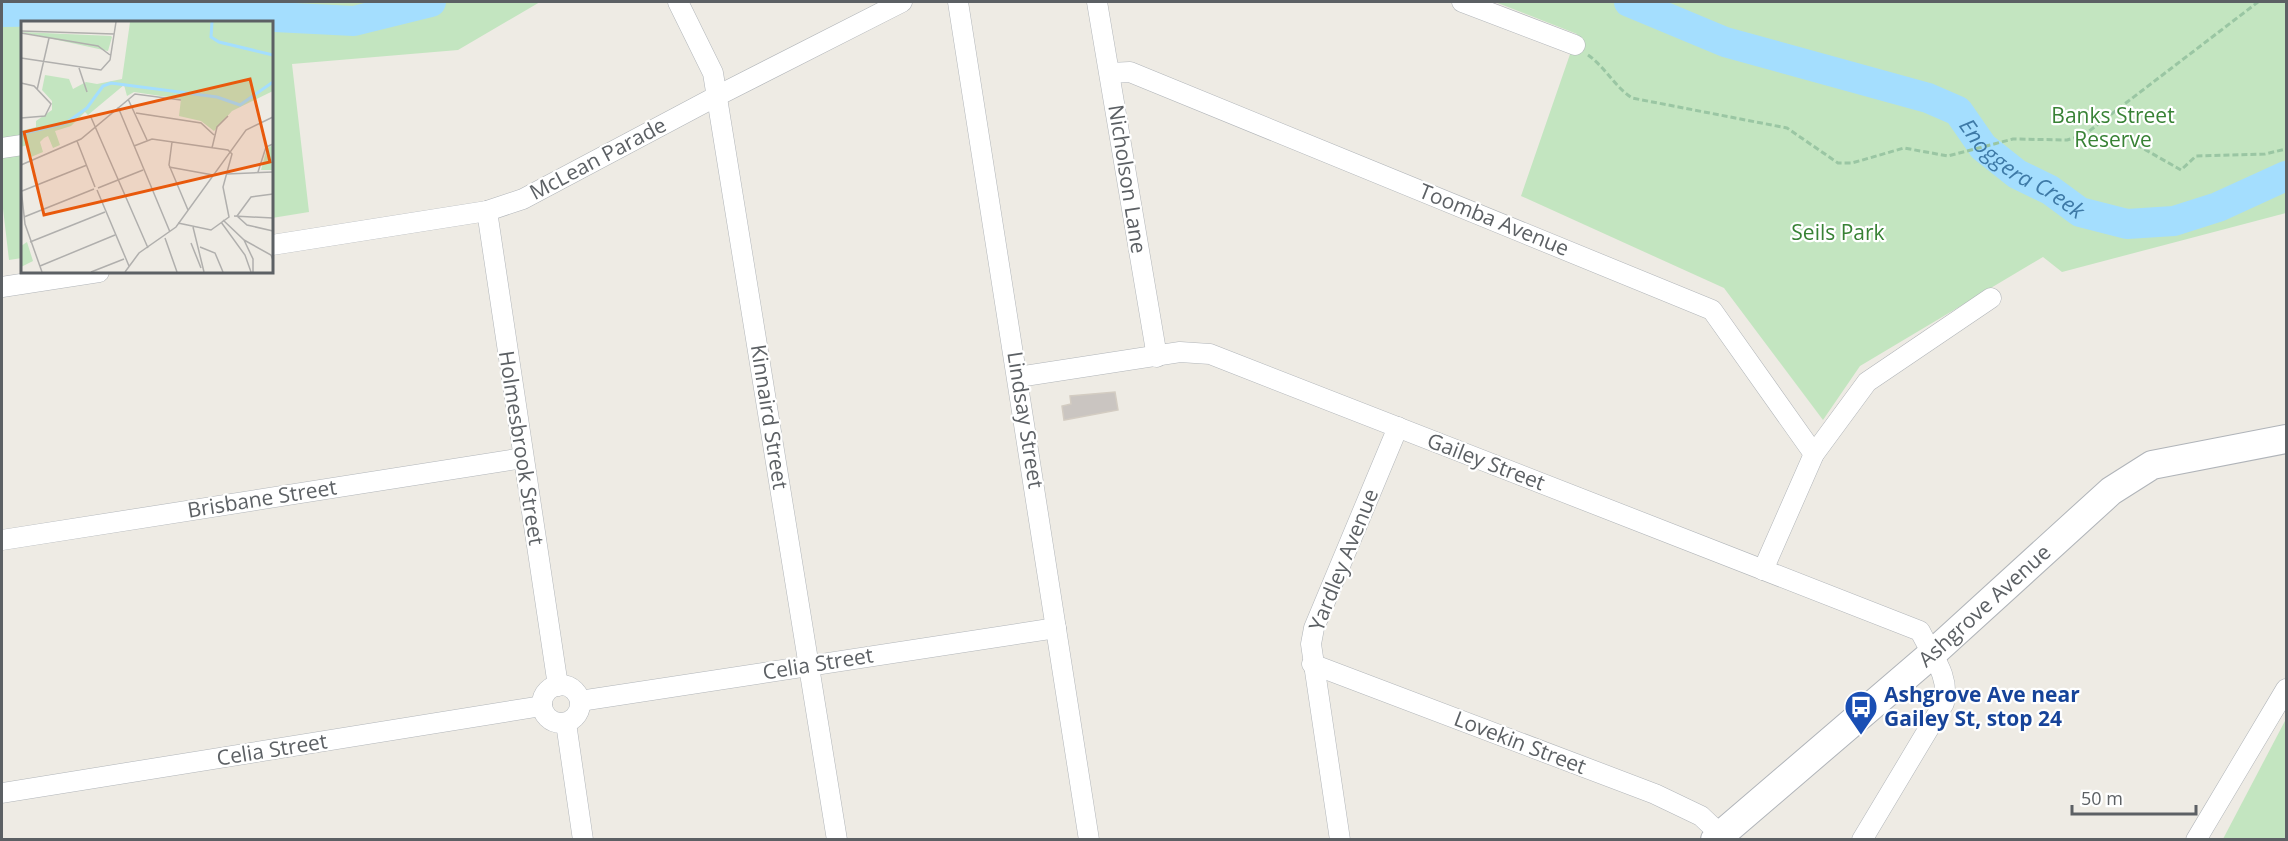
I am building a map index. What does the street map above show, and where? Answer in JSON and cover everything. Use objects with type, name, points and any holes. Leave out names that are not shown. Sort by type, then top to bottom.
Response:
[{"type":"main road","name":"Ashgrove Avenue","points":[[1718,837],[1932,654],[2112,491],[2134,475],[2152,465],[2170,460],[2286,439]]},
{"type":"street","name":"Kinnaird Street","points":[[678,2],[713,73],[837,840]]},
{"type":"street","name":"McLean Parade","points":[[273,245],[487,211],[523,199],[717,96],[902,2]]},
{"type":"street","name":"Lindsay Street","points":[[958,2],[1089,840]]},
{"type":"street","name":"Nicholson Lane","points":[[1097,2],[1157,357]]},
{"type":"street","points":[[1462,2],[1575,45]]},
{"type":"street","name":"Toomba Avenue","points":[[1110,73],[1130,72],[1712,310],[1814,454]]},
{"type":"street","points":[[2,148],[21,145]]},
{"type":"street","name":"Holmesbrook Street","points":[[487,211],[558,686]]},
{"type":"street","points":[[2,287],[93,273]]},
{"type":"street","points":[[1763,570],[1814,454],[1867,382],[1991,298]]},
{"type":"street","name":"Gailey Street","points":[[1018,377],[1180,352],[1210,354],[1920,631],[1945,677],[1947,688],[1944,703],[1862,840]]},
{"type":"street","name":"Yardley Avenue","points":[[1340,840],[1312,664],[1311,644],[1314,628],[1398,427]]},
{"type":"street","name":"Brisbane Street","points":[[2,540],[523,458]]},
{"type":"street","name":"Celia Street","points":[[580,701],[1056,628]]},
{"type":"street","name":"Lovekin Street","points":[[1312,664],[1655,794],[1701,816],[1718,837]]},
{"type":"street","points":[[558,686],[571,688],[580,701],[578,714],[566,723],[551,720],[543,706],[547,691],[558,686]]},
{"type":"street","points":[[2196,840],[2286,689]]},
{"type":"street","name":"Celia Street","points":[[2,793],[543,706]]},
{"type":"street","points":[[566,723],[583,840]]},
{"type":"path","points":[[1575,45],[1601,65],[1617,88],[1632,98],[1787,128],[1838,163],[1852,163],[1904,148],[1948,156],[1994,142],[2013,139],[2067,140],[2084,135],[2258,2]]},
{"type":"path","points":[[2084,135],[2130,141],[2181,170],[2196,156],[2265,154],[2286,149]]},
{"type":"green space","points":[[2,2],[540,2],[458,50],[292,64],[309,212],[273,218],[273,21],[21,21],[21,258],[9,260],[2,200]]},
{"type":"green space","points":[[1495,2],[2286,2],[2286,213],[2062,272],[2043,257],[1860,366],[1823,420],[1724,288],[1521,196],[1577,34]]},
{"type":"green space","points":[[2286,719],[2286,839],[2223,839]]},
{"type":"building","points":[[1115,392],[1118,410],[1064,420],[1062,406],[1071,404],[1070,396]]},
{"type":"waterway","name":"Enoggera Creek","points":[[2,12],[138,10],[354,21],[431,2]]},
{"type":"waterway","name":"Enoggera Creek","points":[[1629,2],[1725,42],[1928,98],[1958,111],[1983,147],[2017,174],[2050,190],[2080,212],[2127,224],[2174,221],[2218,207],[2286,176]]},
{"type":"place","name":"Ashgrove Ave near Gailey St, stop 24","points":[[1861,736]]},
{"type":"park label","name":"Banks Street Reserve","points":[[2113,128]]},
{"type":"park label","name":"Seils Park","points":[[1838,233]]}]
